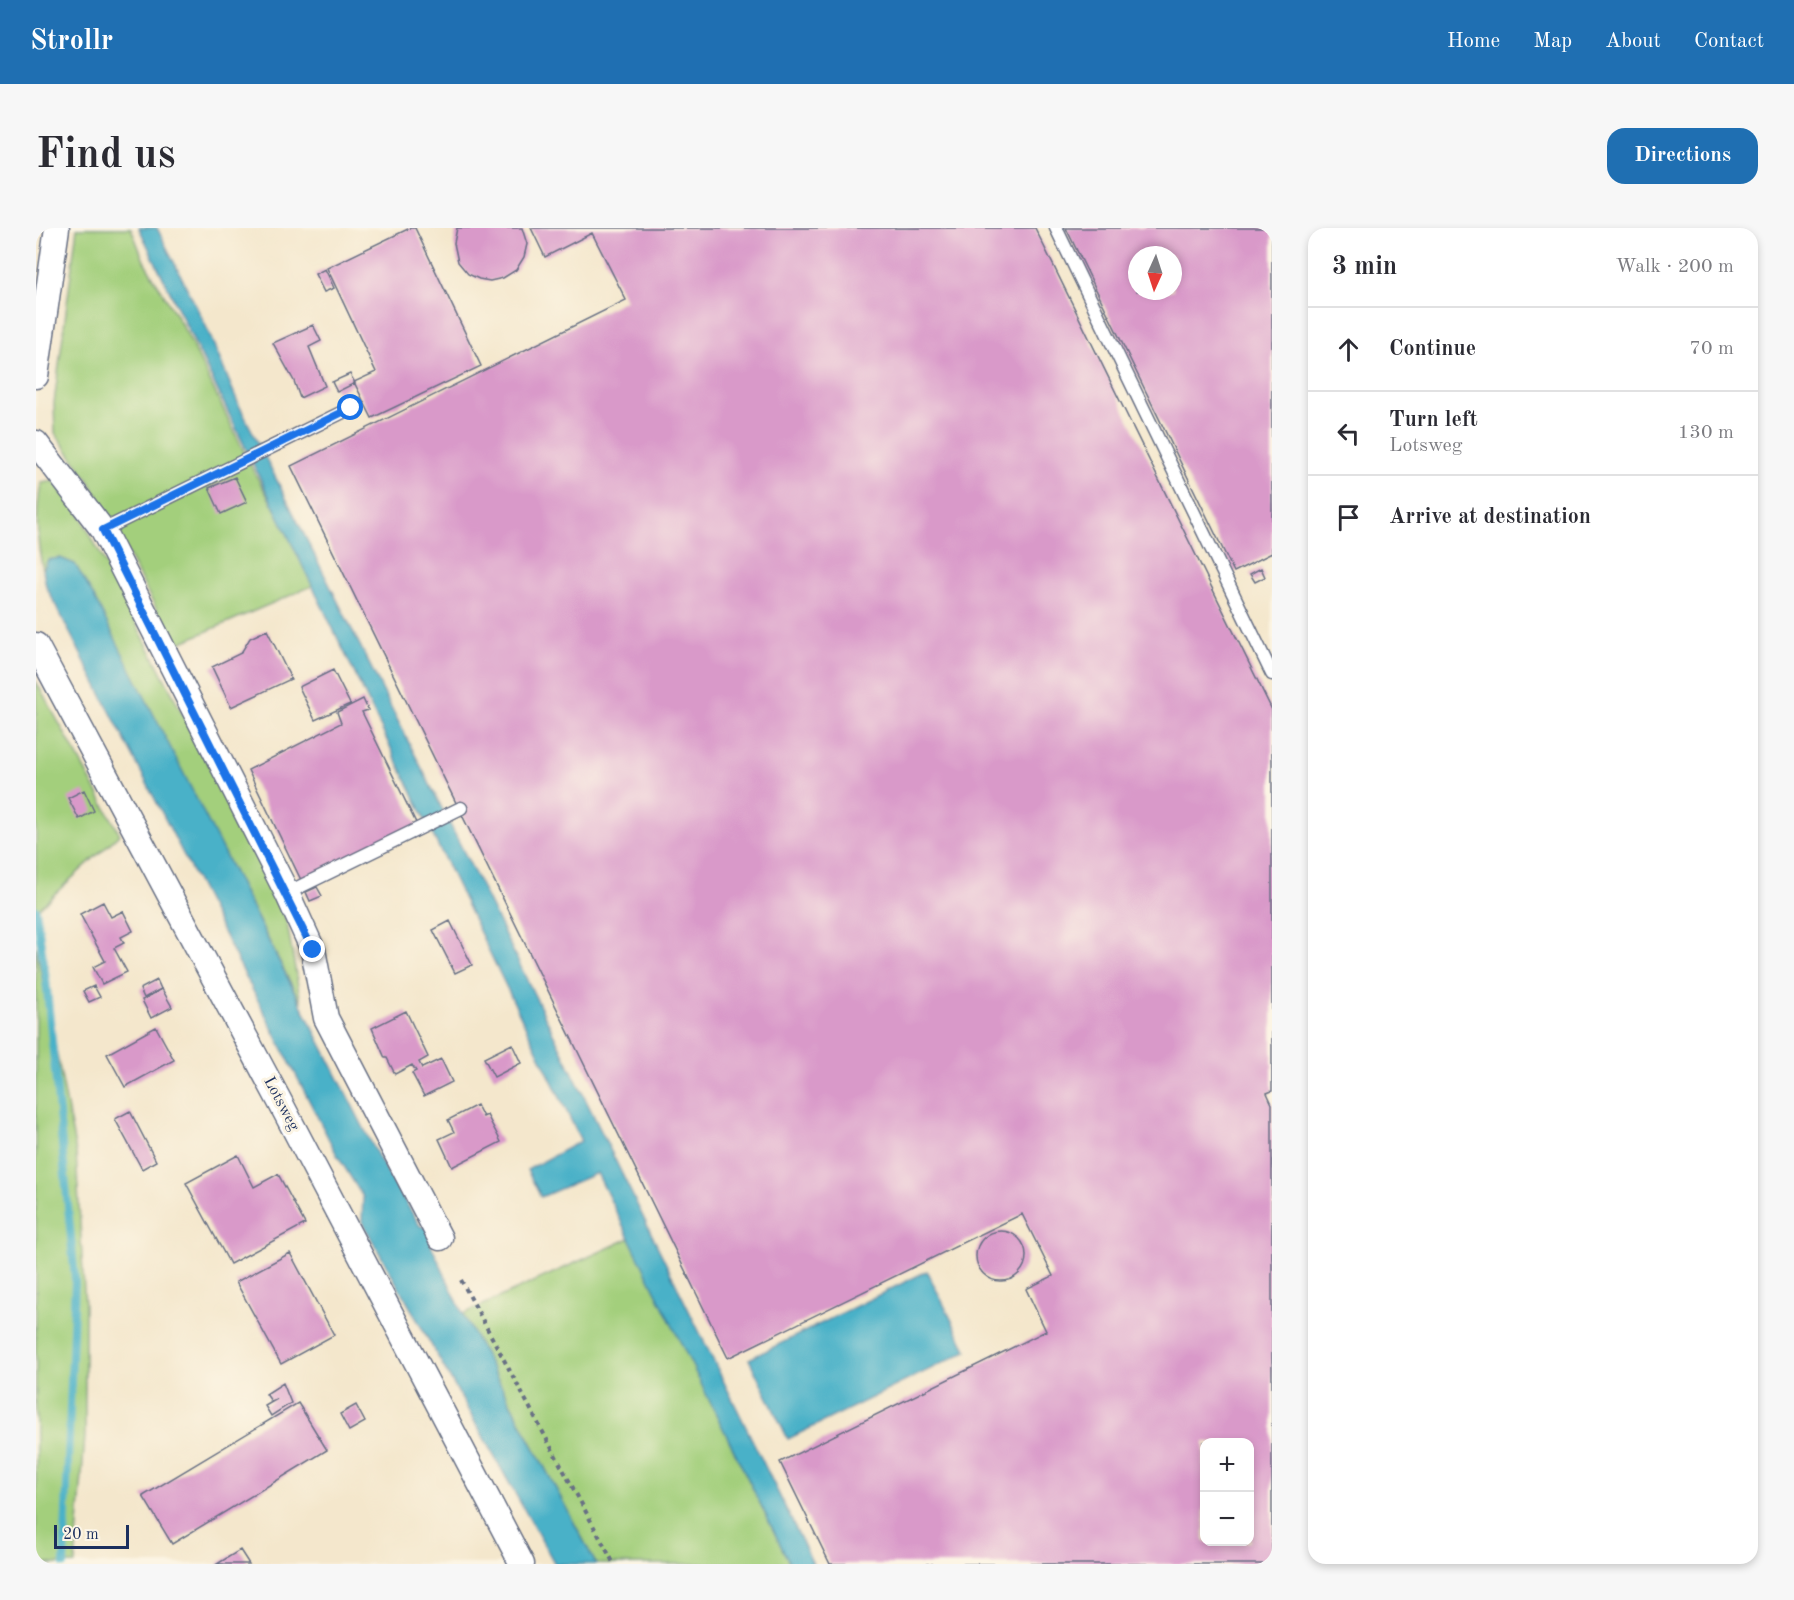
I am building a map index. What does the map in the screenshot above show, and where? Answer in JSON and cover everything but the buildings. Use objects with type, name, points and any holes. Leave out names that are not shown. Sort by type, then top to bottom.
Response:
[{"type":"street","points":[[36,376],[57,228]]},
{"type":"street","points":[[36,443],[103,530],[287,894],[313,950],[326,1018],[440,1238]]},
{"type":"street","name":"Lotsweg","points":[[36,645],[279,1100],[522,1564]]},
{"type":"lane","points":[[1056,228],[1272,674]]},
{"type":"lane","points":[[103,530],[351,408]]},
{"type":"lane","points":[[287,894],[460,809]]},
{"type":"path","points":[[461,1280],[614,1564]]},
{"type":"green space","points":[[77,228],[131,228],[144,261],[187,334],[253,470],[317,584],[175,645],[90,482],[55,433],[54,403]]},
{"type":"green space","points":[[54,481],[78,511],[273,889],[287,923],[301,1003],[75,564],[60,558],[48,560],[43,570],[38,537],[39,494],[41,483]]},
{"type":"green space","points":[[36,681],[120,834],[36,911]]},
{"type":"green space","points":[[36,947],[76,1152],[85,1306],[85,1436],[75,1564],[36,1564]]},
{"type":"green space","points":[[630,1238],[790,1564],[596,1564],[463,1314]]},
{"type":"water","points":[[139,228],[157,228],[205,324],[239,405],[484,892],[813,1564],[790,1564],[597,1173],[541,1197],[527,1170],[581,1141]]},
{"type":"water","points":[[60,558],[75,564],[93,595],[380,1160],[420,1226],[428,1228],[433,1238],[431,1245],[463,1314],[596,1564],[555,1564],[362,1222],[363,1197],[337,1155],[46,586],[43,570],[48,560]]},
{"type":"water","points":[[927,1271],[967,1351],[788,1439],[749,1359]]},
{"type":"waterway","points":[[36,910],[46,979],[75,1279],[64,1564]]},
{"type":"route","points":[[313,950],[103,530],[351,408]]}]
